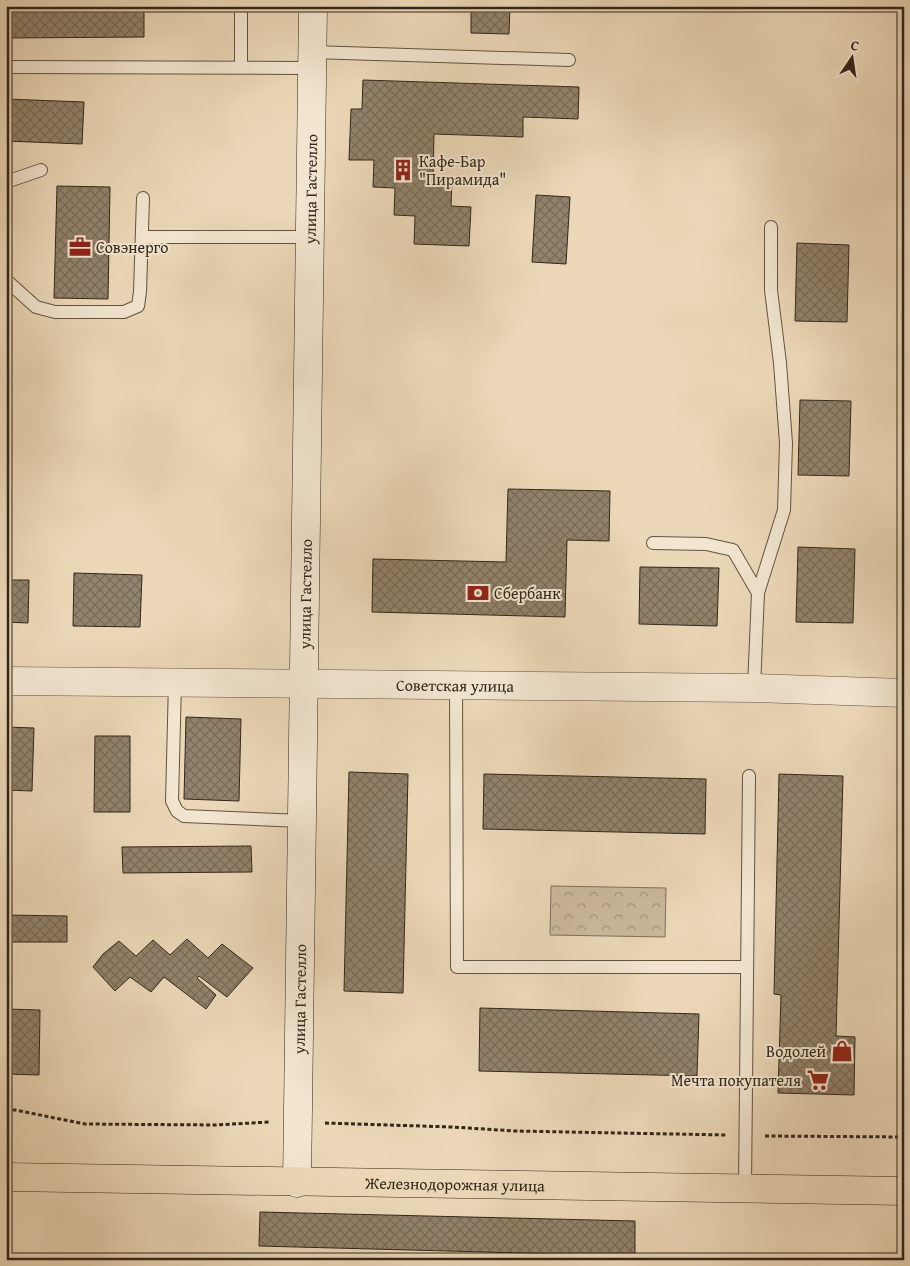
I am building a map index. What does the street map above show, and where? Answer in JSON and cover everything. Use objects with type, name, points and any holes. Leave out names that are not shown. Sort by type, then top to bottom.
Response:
[{"type":"main road","name":"улица Гастелло","points":[[297,1183],[313,6]]},
{"type":"main road","name":"Советская улица","points":[[6,681],[754,688],[904,693]]},
{"type":"main road","name":"Железнодорожная улица","points":[[6,1178],[904,1191]]},
{"type":"lane","points":[[241,6],[241,67]]},
{"type":"lane","points":[[6,67],[241,67],[312,60],[569,60]]},
{"type":"lane","points":[[6,182],[41,170]]},
{"type":"lane","points":[[6,280],[36,307],[55,312],[124,312],[138,306],[143,198]]},
{"type":"lane","points":[[754,688],[758,593],[784,510],[786,442],[780,363],[771,290],[771,227]]},
{"type":"lane","points":[[142,237],[310,237]]},
{"type":"lane","points":[[653,543],[706,544],[733,550],[758,593]]},
{"type":"lane","points":[[175,682],[172,801],[178,811],[184,816],[302,821]]},
{"type":"lane","points":[[456,685],[457,966],[746,967]]},
{"type":"lane","points":[[745,1189],[749,776]]},
{"type":"path","points":[[6,1110],[15,1110],[61,1121],[86,1124],[216,1125],[250,1122],[452,1127],[515,1131],[904,1137]]},
{"type":"green space","points":[[551,886],[666,888],[665,937],[550,935]]},
{"type":"building","points":[[6,6],[144,6],[144,37],[6,38]]},
{"type":"building","points":[[471,6],[510,6],[509,34],[471,33]]},
{"type":"building","name":"Кафе-Бар \"Пирамида\"","points":[[363,80],[579,87],[578,119],[523,117],[523,137],[434,134],[433,180],[452,180],[451,206],[471,207],[469,246],[414,244],[415,216],[394,215],[395,188],[373,187],[374,160],[349,160],[351,109],[362,109]]},
{"type":"building","points":[[6,99],[84,102],[82,144],[6,141]]},
{"type":"building","points":[[57,186],[110,187],[108,299],[54,298]]},
{"type":"building","points":[[536,195],[570,197],[566,264],[532,262]]},
{"type":"building","points":[[797,243],[849,245],[847,322],[795,321]]},
{"type":"building","points":[[800,400],[851,401],[849,476],[798,475]]},
{"type":"building","points":[[508,489],[610,491],[609,541],[567,540],[565,617],[372,612],[373,559],[506,562]]},
{"type":"building","points":[[798,547],[855,549],[853,623],[796,622]]},
{"type":"building","points":[[640,567],[719,568],[717,626],[639,624]]},
{"type":"building","points":[[74,573],[142,575],[140,627],[73,626]]},
{"type":"building","points":[[6,580],[29,580],[28,623],[6,622]]},
{"type":"building","points":[[186,717],[241,719],[239,801],[184,799]]},
{"type":"building","points":[[6,727],[34,728],[32,791],[6,790]]},
{"type":"building","points":[[95,736],[130,736],[130,812],[94,812]]},
{"type":"building","points":[[349,772],[408,774],[403,993],[344,991]]},
{"type":"building","points":[[484,774],[706,779],[705,834],[483,829]]},
{"type":"building","points":[[779,774],[843,776],[836,1036],[855,1037],[854,1095],[778,1093],[781,995],[774,994]]},
{"type":"building","points":[[251,846],[252,872],[123,873],[122,847]]},
{"type":"building","points":[[6,915],[67,916],[67,942],[6,942]]},
{"type":"building","points":[[187,939],[208,958],[222,944],[253,968],[227,997],[199,976],[197,978],[216,995],[206,1009],[164,977],[151,992],[130,977],[115,991],[93,967],[103,954],[119,941],[136,956],[153,940],[170,955]]},
{"type":"building","points":[[480,1008],[699,1014],[697,1076],[479,1071]]},
{"type":"building","points":[[6,1009],[40,1010],[39,1075],[6,1074]]},
{"type":"building","points":[[260,1212],[635,1221],[635,1256],[259,1246]]},
{"type":"place","name":"Кафе-Бар \"Пирамида\"","points":[[403,170]]},
{"type":"place","name":"Совэнерго","points":[[80,247]]},
{"type":"place","name":"Сбербанк","points":[[478,593]]},
{"type":"place","name":"Водолей","points":[[842,1051]]},
{"type":"place","name":"Мечта покупателя","points":[[818,1080]]}]
